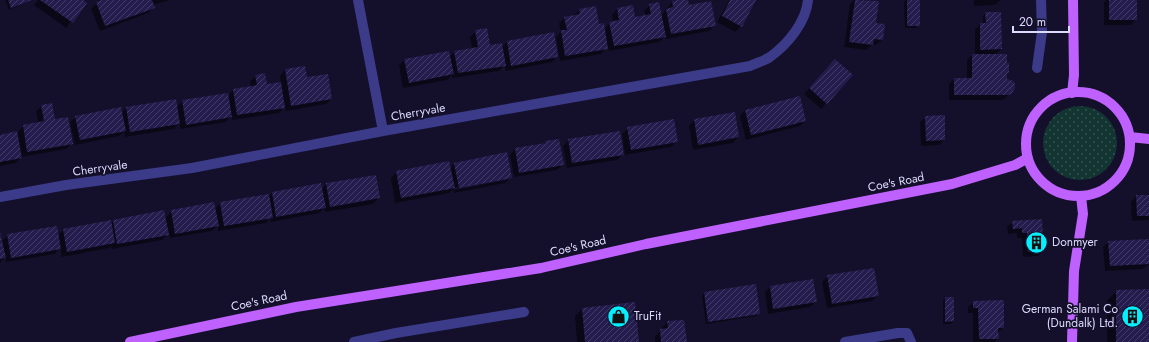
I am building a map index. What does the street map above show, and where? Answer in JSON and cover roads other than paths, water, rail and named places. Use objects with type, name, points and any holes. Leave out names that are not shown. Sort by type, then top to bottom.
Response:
[{"type":"main road","points":[[1072,93],[1074,75],[1073,0]]},
{"type":"main road","points":[[1072,93],[1088,93],[1103,99],[1116,109],[1125,122],[1130,137],[1129,154],[1123,170],[1113,184],[1098,193],[1081,196],[1067,195],[1054,191],[1042,182],[1033,171],[1028,158],[1026,143],[1029,128],[1035,115],[1045,104],[1058,96],[1072,93]]},
{"type":"main road","points":[[1130,137],[1149,139]]},
{"type":"main road","name":"Coe's Road","points":[[130,342],[296,307],[541,268],[646,244],[952,184],[1016,165],[1028,158]]},
{"type":"main road","points":[[1072,342],[1074,271],[1083,214],[1081,196]]},
{"type":"street","points":[[358,0],[383,131]]},
{"type":"street","name":"Cherryvale","points":[[0,197],[66,185],[192,168],[383,131],[750,66],[769,58],[786,43],[799,26],[808,0]]},
{"type":"street","points":[[1037,68],[1042,32],[1041,0]]},
{"type":"street","points":[[354,342],[397,337],[524,312]]},
{"type":"street","points":[[846,342],[898,333],[907,333],[911,342]]},
{"type":"place","name":"Donmyer","points":[[1036,242]]},
{"type":"place","name":"TruFit","points":[[619,316]]},
{"type":"place","name":"German Salami Co (Dundalk) Ltd.","points":[[1133,316]]}]
